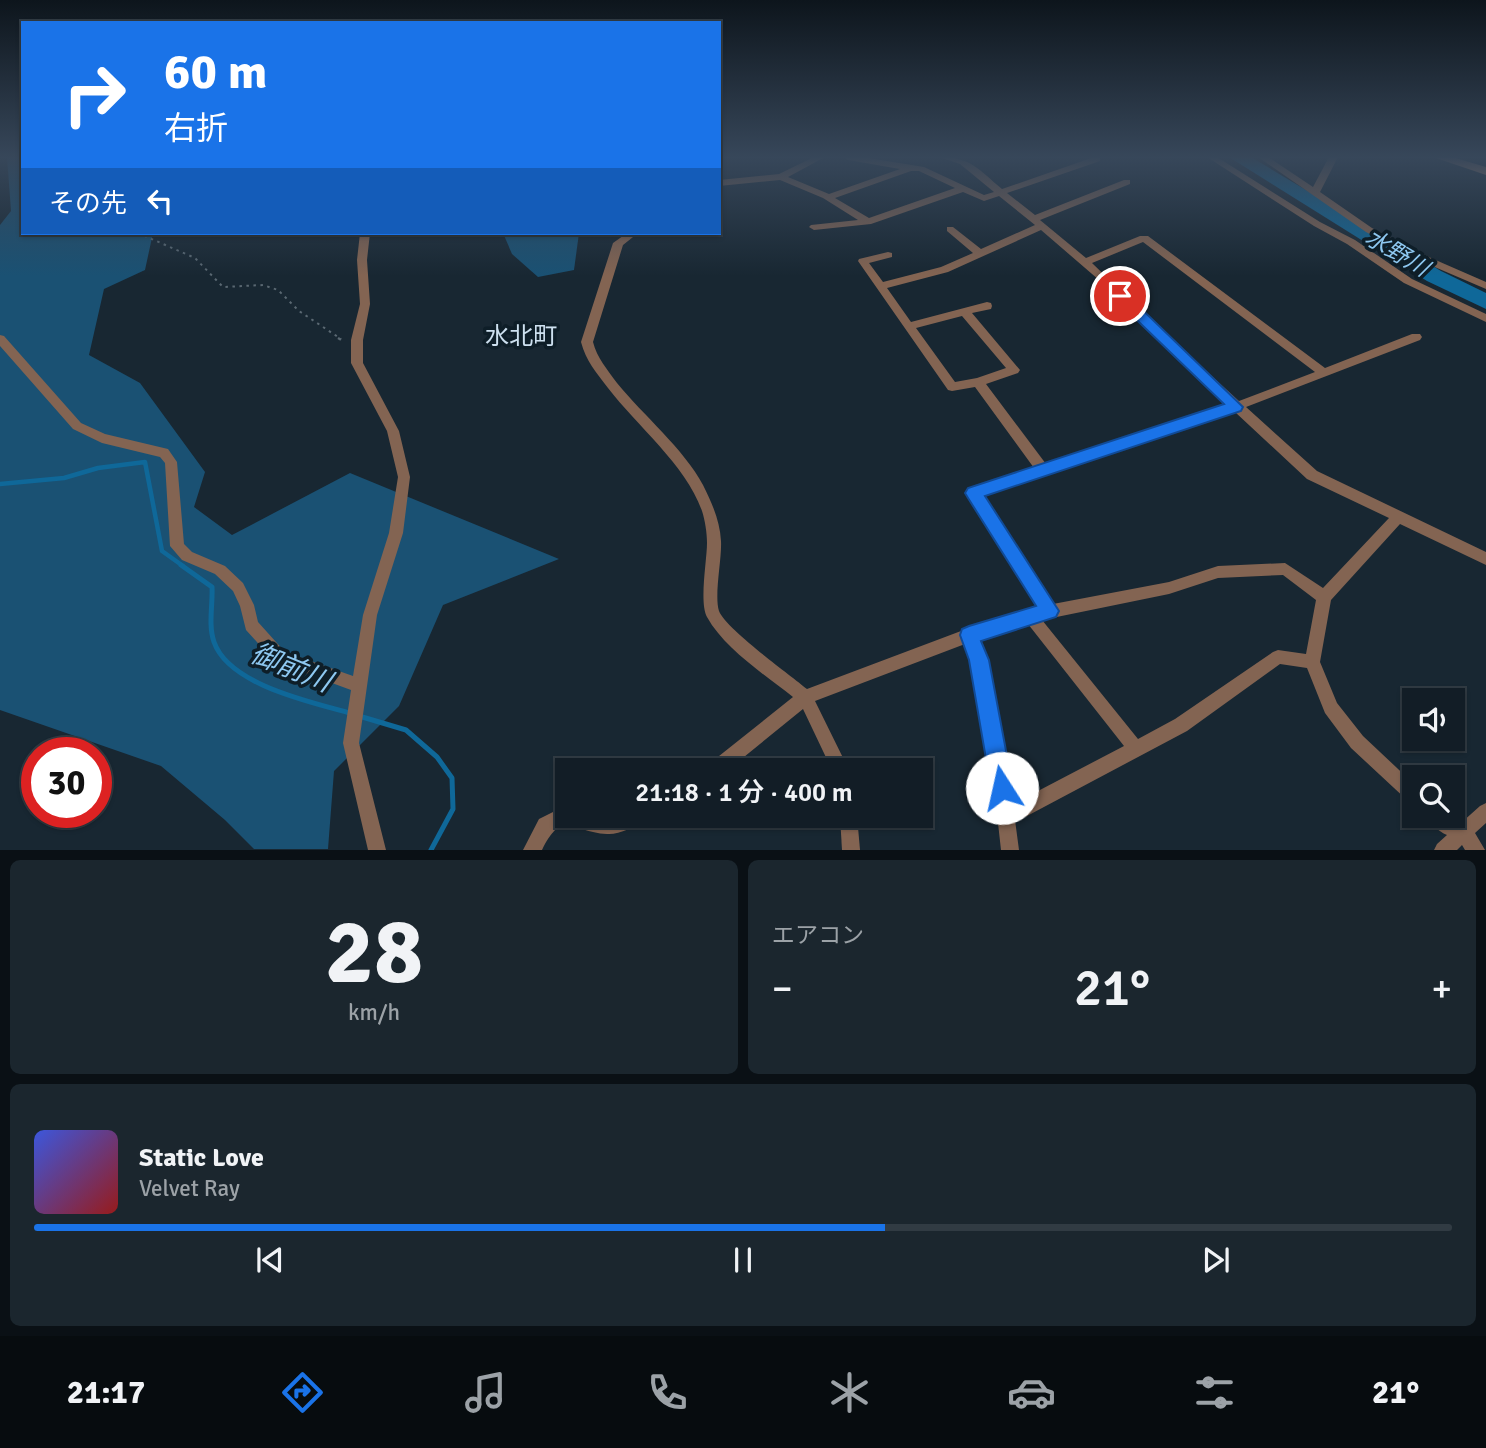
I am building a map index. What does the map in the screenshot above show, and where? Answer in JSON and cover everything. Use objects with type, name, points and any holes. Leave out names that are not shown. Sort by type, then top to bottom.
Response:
[{"type":"street","points":[[828,197],[868,222]]},
{"type":"street","points":[[814,227],[868,222],[940,197]]},
{"type":"street","points":[[1006,197],[1084,263],[1312,475],[1486,559]]},
{"type":"street","points":[[880,286],[944,270],[1095,197]]},
{"type":"street","points":[[1274,197],[1351,242],[1408,281],[1486,318]]},
{"type":"street","points":[[1322,197],[1389,241],[1486,286]]},
{"type":"street","points":[[950,229],[979,253]]},
{"type":"street","points":[[365,235],[362,260],[365,304],[356,349],[357,363],[393,430],[404,477],[396,533],[370,615],[351,743],[377,849]]},
{"type":"street","points":[[630,235],[618,243],[587,342],[591,357],[631,409],[672,453],[696,485],[709,512],[714,541],[712,613],[731,637],[805,697],[835,758]]},
{"type":"street","points":[[1084,263],[1144,238],[1323,372]]},
{"type":"street","points":[[888,255],[863,261],[952,387],[1014,370],[965,312]]},
{"type":"street","points":[[909,326],[987,306]]},
{"type":"street","points":[[1050,611],[974,493],[1236,407],[1416,337]]},
{"type":"street","points":[[0,339],[77,426],[102,438],[164,453],[171,462],[177,547],[187,556],[220,570],[239,587],[247,605],[251,625],[280,657],[360,694]]},
{"type":"street","points":[[978,382],[1043,470]]},
{"type":"street","points":[[1399,516],[1324,597],[1312,662],[1331,708],[1357,742],[1402,784]]},
{"type":"street","points":[[730,758],[805,697],[969,635],[1050,611],[1169,588],[1218,572],[1285,569],[1324,597]]},
{"type":"street","points":[[1031,617],[1137,751]]},
{"type":"street","points":[[969,635],[979,660],[1010,849]]},
{"type":"street","points":[[1006,814],[1020,810],[1137,751],[1216,703],[1278,657],[1312,662]]},
{"type":"street","points":[[1443,849],[1486,812]]},
{"type":"street","points":[[532,849],[545,825],[555,820]]},
{"type":"street","points":[[850,828],[851,849]]},
{"type":"street","points":[[1453,828],[1463,832],[1476,849]]},
{"type":"path","points":[[143,235],[195,258],[223,287],[263,285],[278,290],[299,311],[356,349]]},
{"type":"shaded area","points":[[10,197],[21,197],[21,235],[153,235],[145,270],[104,289],[89,355],[140,383],[205,472],[194,507],[232,535],[350,473],[559,559],[443,605],[399,706],[334,771],[328,849],[254,849],[225,820],[161,766],[112,749],[112,737],[78,737],[0,710],[0,225],[11,211]]},
{"type":"shaded area","points":[[504,235],[579,235],[574,270],[538,277],[512,254]]},
{"type":"waterway","name":"水野川","points":[[1303,197],[1434,276],[1486,302]]},
{"type":"waterway","name":"御前川","points":[[0,484],[64,478],[98,468],[145,462],[162,551],[183,566]]},
{"type":"waterway","name":"御前川","points":[[181,565],[212,587],[211,622],[214,642],[223,657],[236,670],[273,690],[350,713]]},
{"type":"waterway","name":"御前川","points":[[359,716],[406,730],[437,757],[452,778],[453,809],[431,850]]},
{"type":"district","name":"水北町","points":[[521,336]]},
{"type":"route","points":[[1002,788],[979,660],[969,635],[1050,611],[974,493],[1236,407],[1120,296]]}]
